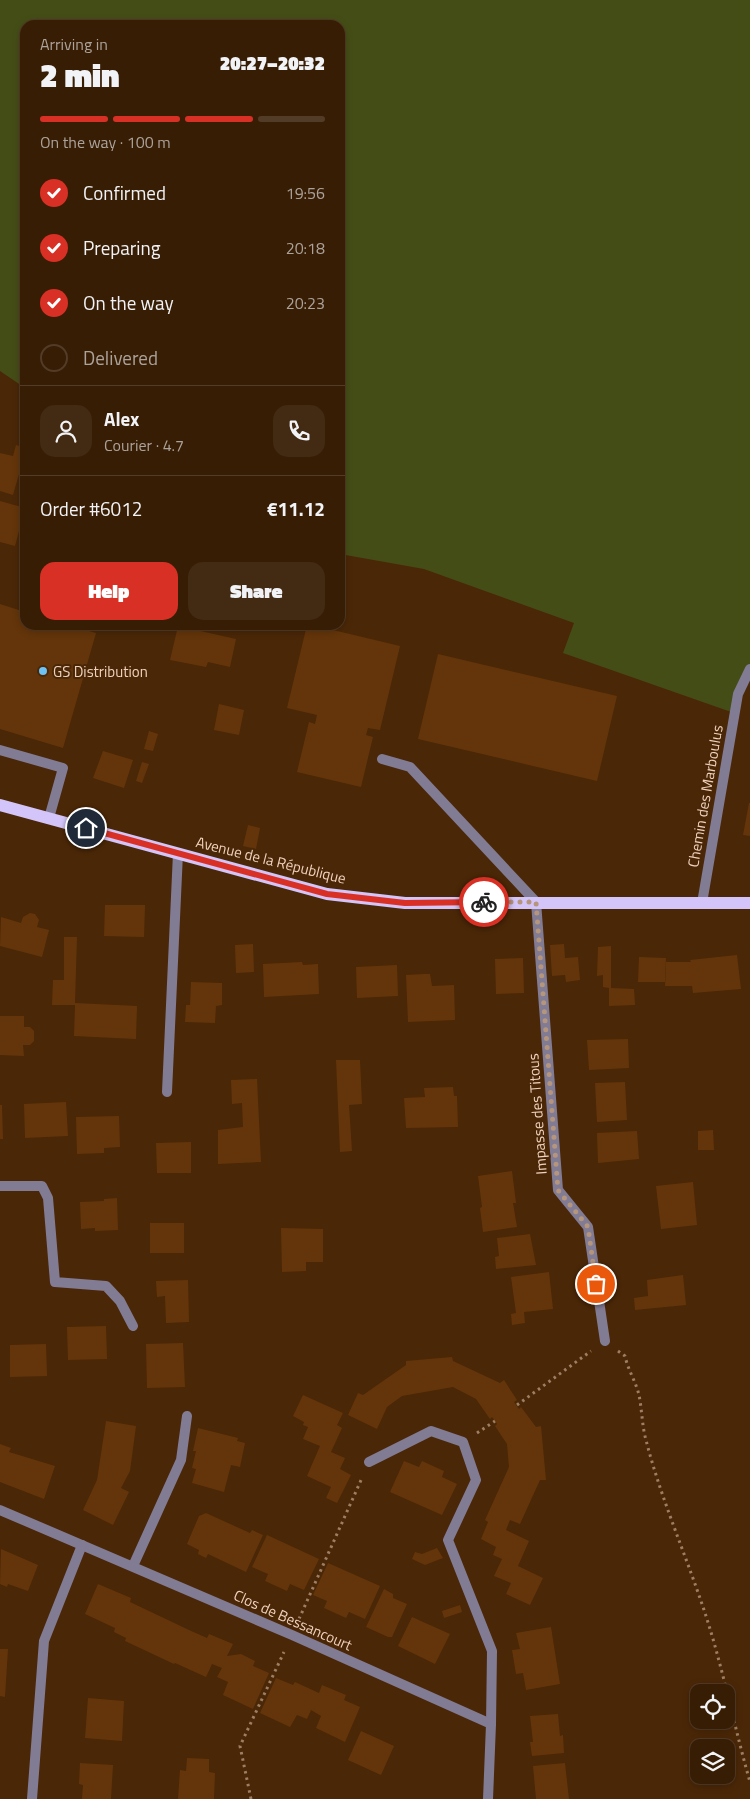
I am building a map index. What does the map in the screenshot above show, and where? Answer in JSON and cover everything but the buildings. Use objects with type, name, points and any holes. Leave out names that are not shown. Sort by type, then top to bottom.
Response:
[{"type":"main road","name":"Avenue de la République","points":[[0,805],[327,894],[405,903],[750,903]]},
{"type":"street","name":"Chemin des Marboulus","points":[[702,903],[738,694],[750,668]]},
{"type":"street","points":[[0,750],[64,768],[49,818]]},
{"type":"street","points":[[382,759],[410,767],[536,902]]},
{"type":"street","points":[[167,1092],[178,852]]},
{"type":"street","name":"Impasse des Titous","points":[[536,902],[558,1190],[588,1227],[605,1342]]},
{"type":"street","points":[[0,1186],[42,1186],[48,1198],[55,1282],[106,1286],[120,1301],[133,1326]]},
{"type":"street","points":[[133,1566],[181,1460],[187,1416]]},
{"type":"street","points":[[370,1462],[431,1431],[463,1442],[476,1480],[448,1540],[492,1651],[492,1724],[488,1799]]},
{"type":"street","name":"Clos de Bessancourt","points":[[0,1510],[292,1635],[492,1724]]},
{"type":"street","points":[[32,1799],[44,1641],[82,1545]]},
{"type":"path","points":[[517,1406],[605,1342],[625,1356],[628,1369],[639,1393],[645,1438],[666,1508],[693,1577],[718,1652],[750,1782]]},
{"type":"green space","points":[[0,0],[750,0],[750,676],[734,713],[563,653],[574,623],[424,569],[345,555],[345,20],[20,20],[20,385],[0,371]]},
{"type":"way so far","points":[[484,902],[536,902],[558,1190],[588,1227],[596,1284]]},
{"type":"place","name":"GS Distribution","points":[[43,671]]},
{"type":"route","points":[[86,828],[327,894],[405,903],[484,902]]}]
